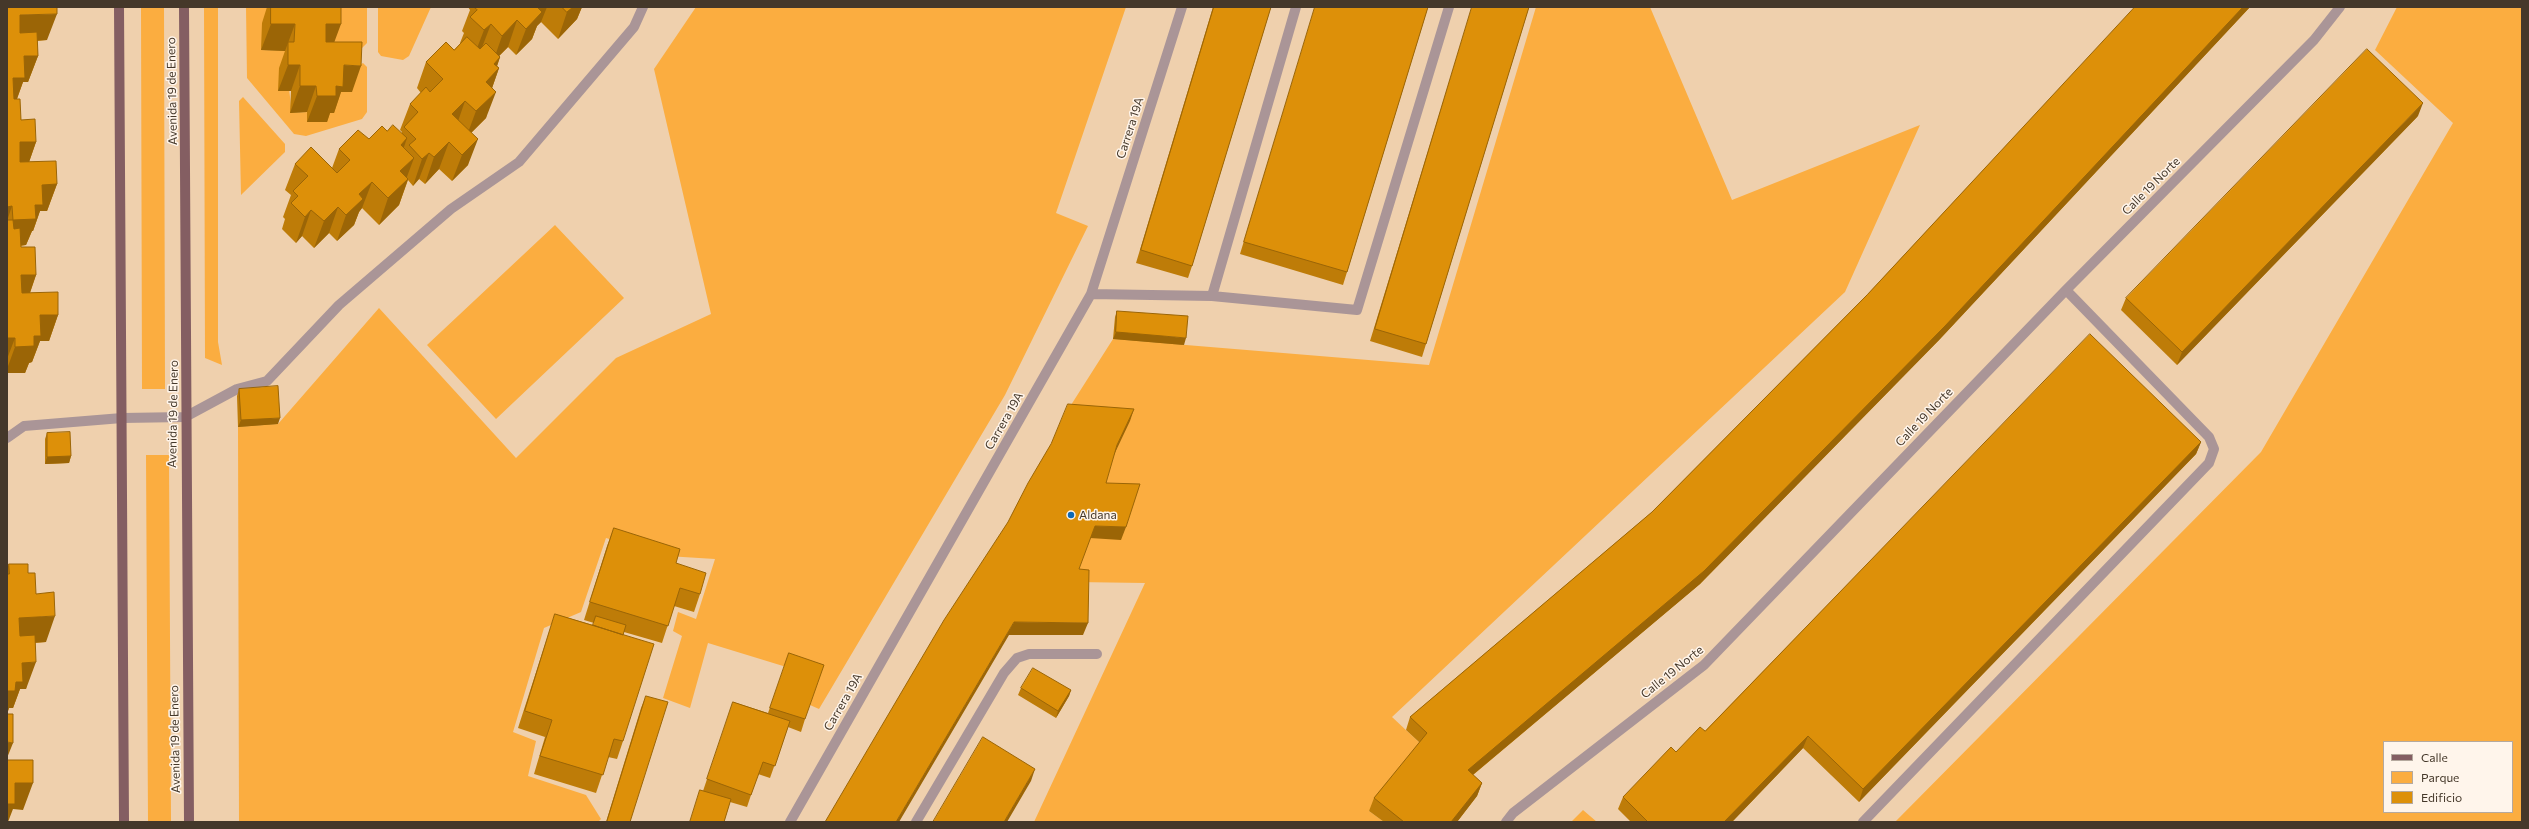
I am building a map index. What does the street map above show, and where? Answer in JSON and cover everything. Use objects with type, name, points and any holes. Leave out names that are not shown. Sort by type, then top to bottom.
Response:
[{"type":"main road","points":[[119,7],[124,822]]},
{"type":"main road","name":"Avenida 19 de Enero","points":[[184,7],[187,341],[185,417],[189,822]]},
{"type":"street","points":[[7,438],[24,426],[122,418],[185,417],[237,389],[267,381],[339,305],[451,209],[519,162],[634,27],[642,7]]},
{"type":"street","name":"Carrera 19A","points":[[790,822],[1091,294],[1182,7]]},
{"type":"street","points":[[1212,296],[1296,7]]},
{"type":"street","points":[[1091,294],[1212,296],[1357,310],[1449,7]]},
{"type":"street","name":"Calle 19 Norte","points":[[1506,822],[1513,813],[1704,665],[2066,290],[2314,40],[2340,7]]},
{"type":"street","points":[[1863,822],[2209,463],[2214,449],[2209,437],[2066,290]]},
{"type":"street","points":[[916,822],[1004,673],[1017,658],[1029,654],[1097,654]]},
{"type":"green space","points":[[141,7],[164,7],[165,389],[142,389]]},
{"type":"green space","points":[[204,7],[218,7],[218,342],[222,365],[205,358]]},
{"type":"green space","points":[[246,7],[273,7],[261,50],[285,51],[291,113],[307,112],[307,122],[327,113],[333,113],[334,91],[352,69],[363,63],[367,67],[367,112],[362,119],[306,136],[294,134],[247,78]]},
{"type":"green space","points":[[317,7],[367,7],[367,43],[362,48],[331,51]]},
{"type":"green space","points":[[378,7],[431,7],[409,56],[403,60],[381,56],[378,52]]},
{"type":"green space","points":[[696,7],[1126,7],[1056,213],[1088,226],[1005,395],[819,709],[810,705],[819,677],[708,643],[690,708],[663,698],[682,636],[673,631],[678,612],[696,619],[715,559],[667,556],[606,538],[581,612],[544,628],[513,732],[536,741],[528,776],[586,795],[601,819],[598,822],[239,822],[238,427],[278,424],[379,308],[516,458],[616,358],[711,314],[654,69]]},
{"type":"green space","points":[[1536,7],[1650,7],[1732,200],[1920,125],[1845,292],[1392,717],[1423,746],[1369,811],[1384,822],[1034,822],[1145,583],[1075,582],[1102,496],[1064,416],[1113,339],[1429,365]]},
{"type":"green space","points":[[2397,7],[2522,7],[2522,822],[1895,822],[2261,452],[2453,123],[2375,50]]},
{"type":"green space","points":[[243,97],[285,144],[285,152],[241,195],[239,101]]},
{"type":"green space","points":[[555,225],[624,298],[496,419],[427,345]]},
{"type":"green space","points":[[146,455],[169,455],[171,822],[148,822]]},
{"type":"green space","points":[[1583,810],[1597,822],[1571,822]]},
{"type":"building","points":[[7,7],[57,7],[57,14],[20,15],[20,33],[37,32],[38,56],[24,56],[25,78],[13,78],[14,99],[20,99],[21,120],[35,119],[36,142],[20,142],[20,162],[56,161],[57,184],[42,185],[43,205],[35,205],[36,219],[13,220],[12,206],[7,207]]},
{"type":"building","points":[[271,7],[341,7],[341,24],[326,24],[326,42],[362,42],[361,66],[344,65],[343,87],[336,86],[336,96],[317,96],[316,86],[300,86],[300,65],[288,65],[288,42],[294,42],[295,24],[271,24]]},
{"type":"building","points":[[474,7],[539,7],[538,8],[542,12],[526,29],[517,20],[502,36],[491,24],[484,30],[470,17],[477,10]]},
{"type":"building","points":[[562,7],[573,7],[567,12]]},
{"type":"building","points":[[1214,7],[1271,7],[1192,266],[1141,250]]},
{"type":"building","points":[[1315,7],[1428,7],[1347,272],[1244,242]]},
{"type":"building","points":[[1472,7],[1529,7],[1426,344],[1375,329]]},
{"type":"building","points":[[2135,7],[2243,7],[1945,326],[1704,571],[1468,770],[1482,783],[1451,822],[1404,822],[1374,798],[1427,733],[1410,717],[1652,512],[1867,295]]},
{"type":"building","points":[[467,37],[480,49],[486,43],[500,57],[494,64],[499,68],[486,82],[496,92],[476,111],[465,101],[452,114],[478,139],[462,155],[449,142],[434,157],[429,153],[422,159],[409,145],[416,139],[404,127],[418,112],[410,104],[426,87],[430,92],[443,79],[426,62],[446,42],[454,50]]},
{"type":"building","points":[[2367,49],[2423,103],[2182,352],[2126,298]]},
{"type":"building","points":[[393,125],[407,138],[401,145],[414,158],[400,171],[408,179],[388,198],[372,182],[359,194],[363,199],[346,215],[338,207],[324,221],[311,210],[305,217],[291,203],[298,196],[293,191],[308,176],[295,164],[311,147],[337,173],[350,160],[339,149],[358,130],[369,139],[382,126],[387,131]]},
{"type":"building","points":[[7,220],[13,220],[14,229],[20,228],[21,247],[35,247],[36,275],[21,275],[22,293],[58,292],[58,315],[40,315],[41,336],[34,336],[34,346],[15,347],[15,338],[7,338]]},
{"type":"building","points":[[1117,311],[1188,316],[1186,338],[1116,332]]},
{"type":"building","points":[[2090,334],[2201,442],[1863,789],[1808,736],[1724,822],[1648,822],[1623,797],[1671,747],[1676,752],[1700,727],[1705,731]]},
{"type":"building","points":[[278,386],[280,418],[241,420],[239,389]]},
{"type":"building","points":[[1068,404],[1134,409],[1117,445],[1106,483],[1140,484],[1126,527],[1095,526],[1079,569],[1089,570],[1088,623],[1014,622],[896,822],[825,822],[944,620],[1008,522],[1028,483],[1051,444]]},
{"type":"building","points":[[70,432],[71,456],[47,457],[47,433]]},
{"type":"building","points":[[614,528],[680,549],[676,563],[706,573],[700,594],[680,588],[668,626],[590,602]]},
{"type":"building","points":[[9,564],[28,564],[28,573],[35,573],[36,594],[54,592],[55,616],[19,618],[20,636],[35,635],[36,662],[22,663],[23,682],[16,682],[15,691],[7,691],[7,574],[9,574]]},
{"type":"building","points":[[555,614],[654,644],[623,741],[614,739],[603,775],[540,756],[552,720],[525,711]]},
{"type":"building","points":[[596,616],[626,625],[623,635],[593,625]]},
{"type":"building","points":[[789,653],[824,665],[805,719],[770,708]]},
{"type":"building","points":[[1033,668],[1071,690],[1058,711],[1021,688]]},
{"type":"building","points":[[646,696],[668,702],[630,822],[607,822]]},
{"type":"building","points":[[733,702],[790,721],[775,766],[763,762],[751,795],[707,779]]},
{"type":"building","points":[[7,714],[13,714],[13,743],[7,742]]},
{"type":"building","points":[[983,737],[1035,769],[1004,822],[933,822]]},
{"type":"building","points":[[7,760],[33,760],[33,783],[15,783],[15,804],[8,804],[8,814],[7,814]]},
{"type":"building","points":[[700,790],[731,799],[724,822],[690,822]]},
{"type":"place","name":"Aldana","points":[[1071,515]]}]
